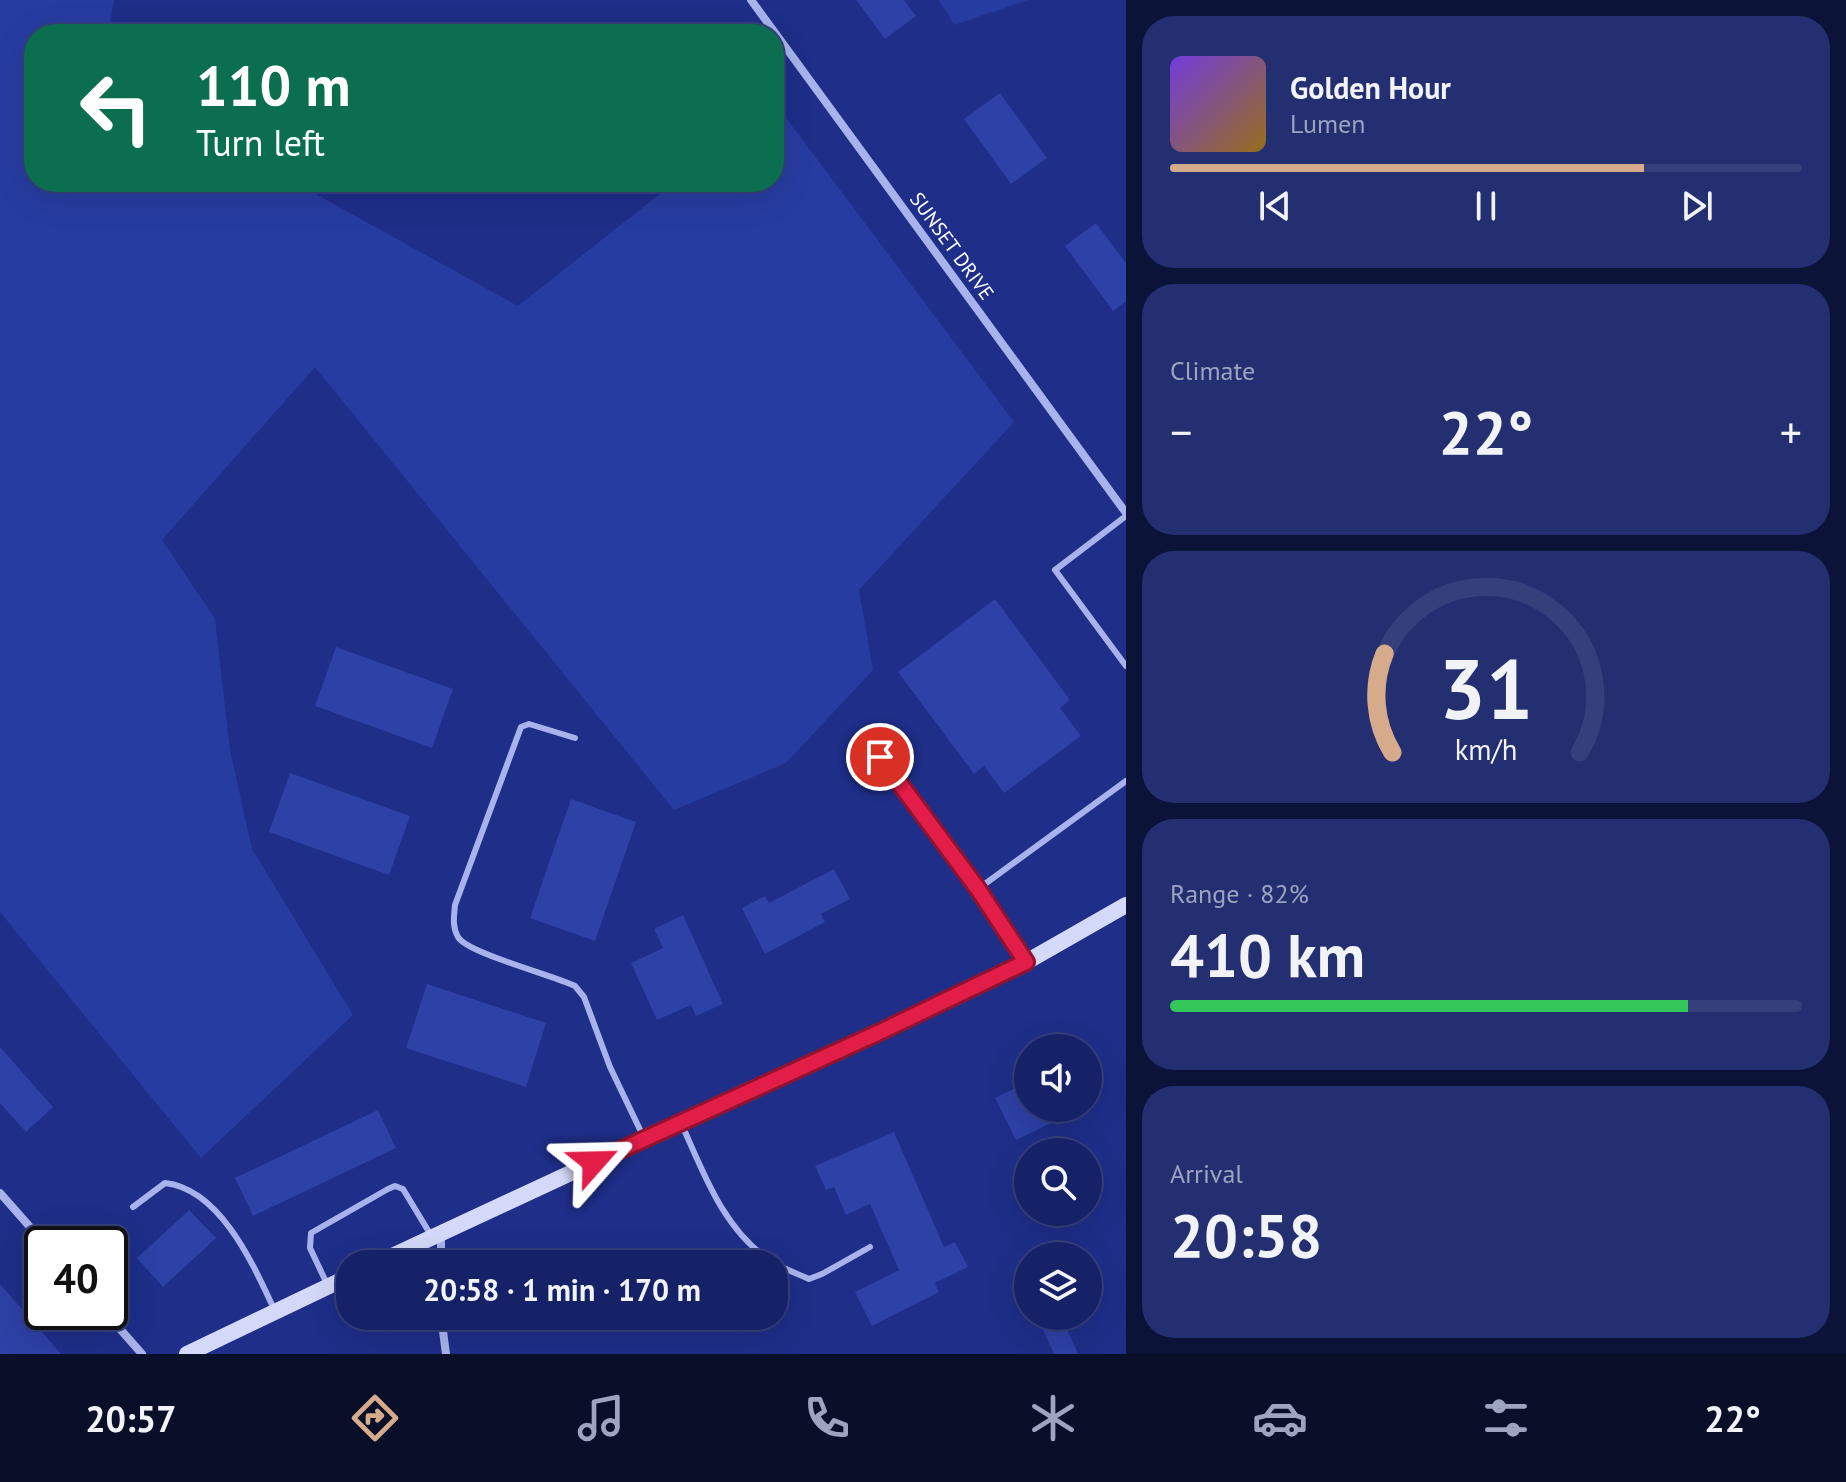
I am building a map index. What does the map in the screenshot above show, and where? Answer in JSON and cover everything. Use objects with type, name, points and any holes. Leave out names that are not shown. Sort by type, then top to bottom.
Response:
[{"type":"street","name":"SUNSET DRIVE","points":[[751,0],[769,24]]},
{"type":"street","name":"SUNSET DRIVE","points":[[784,45],[1126,514]]},
{"type":"street","points":[[404,1250],[882,1031],[1026,962],[1126,905]]},
{"type":"street","points":[[0,1193],[29,1226]]},
{"type":"street","points":[[436,1235],[439,1250]]},
{"type":"street","points":[[187,1354],[336,1283]]},
{"type":"street","points":[[121,1330],[142,1354]]},
{"type":"street","points":[[443,1330],[446,1354]]},
{"type":"lane","points":[[1126,514],[1055,570],[1126,666]]},
{"type":"lane","points":[[575,738],[529,724],[521,727],[455,905],[454,926],[459,939],[475,949],[575,986],[584,997],[610,1067],[644,1138]]},
{"type":"lane","points":[[880,757],[978,889],[1026,962]]},
{"type":"lane","points":[[978,889],[1126,781]]},
{"type":"lane","points":[[680,1121],[712,1193],[727,1218],[744,1239],[771,1261],[809,1279],[870,1247]]},
{"type":"lane","points":[[133,1207],[165,1183],[195,1191],[238,1241],[256,1270],[275,1312]]},
{"type":"lane","points":[[328,1287],[310,1248],[311,1233],[388,1189],[395,1186],[403,1189],[436,1235]]},
{"type":"shaded area","points":[[0,0],[114,0],[110,24],[24,24],[24,192],[312,192],[518,306],[662,192],[784,192],[784,115],[1014,422],[859,590],[873,670],[786,763],[674,810],[315,367],[162,540],[215,619],[230,750],[252,849],[353,1015],[201,1158],[0,912]]},
{"type":"shaded area","points":[[939,0],[1028,0],[954,25]]},
{"type":"building","points":[[856,0],[904,0],[916,16],[885,39]]},
{"type":"building","points":[[1000,93],[1047,158],[1011,184],[964,119]]},
{"type":"building","points":[[1096,223],[1126,263],[1126,301],[1113,311],[1065,246]]},
{"type":"building","points":[[995,599],[1070,700],[1060,708],[1081,736],[1004,793],[984,766],[974,774],[898,672]]},
{"type":"building","points":[[336,647],[453,689],[432,748],[315,706]]},
{"type":"building","points":[[290,773],[410,816],[389,875],[269,832]]},
{"type":"building","points":[[571,799],[636,822],[595,941],[530,918]]},
{"type":"building","points":[[834,869],[850,899],[821,914],[825,922],[765,954],[742,908],[765,896],[769,903]]},
{"type":"building","points":[[683,915],[723,1004],[696,1016],[691,1005],[657,1020],[631,963],[663,948],[654,929]]},
{"type":"building","points":[[427,984],[546,1023],[526,1087],[406,1048]]},
{"type":"building","points":[[0,1047],[53,1107],[26,1132],[0,1103]]},
{"type":"building","points":[[1014,1089],[1014,1122],[1053,1122],[1015,1138],[995,1098]]},
{"type":"building","points":[[378,1110],[396,1148],[253,1216],[235,1178]]},
{"type":"building","points":[[894,1132],[944,1247],[955,1242],[968,1267],[935,1283],[939,1292],[872,1326],[855,1292],[899,1270],[870,1204],[846,1215],[834,1187],[826,1190],[815,1166]]},
{"type":"building","points":[[189,1210],[216,1238],[163,1287],[137,1258]]},
{"type":"building","points":[[0,1284],[24,1312],[24,1330],[40,1330],[61,1354],[0,1354]]},
{"type":"building","points":[[1043,1330],[1067,1330],[1078,1354],[1054,1354]]},
{"type":"route","points":[[594,1162],[1026,962],[978,889],[880,757]]}]
